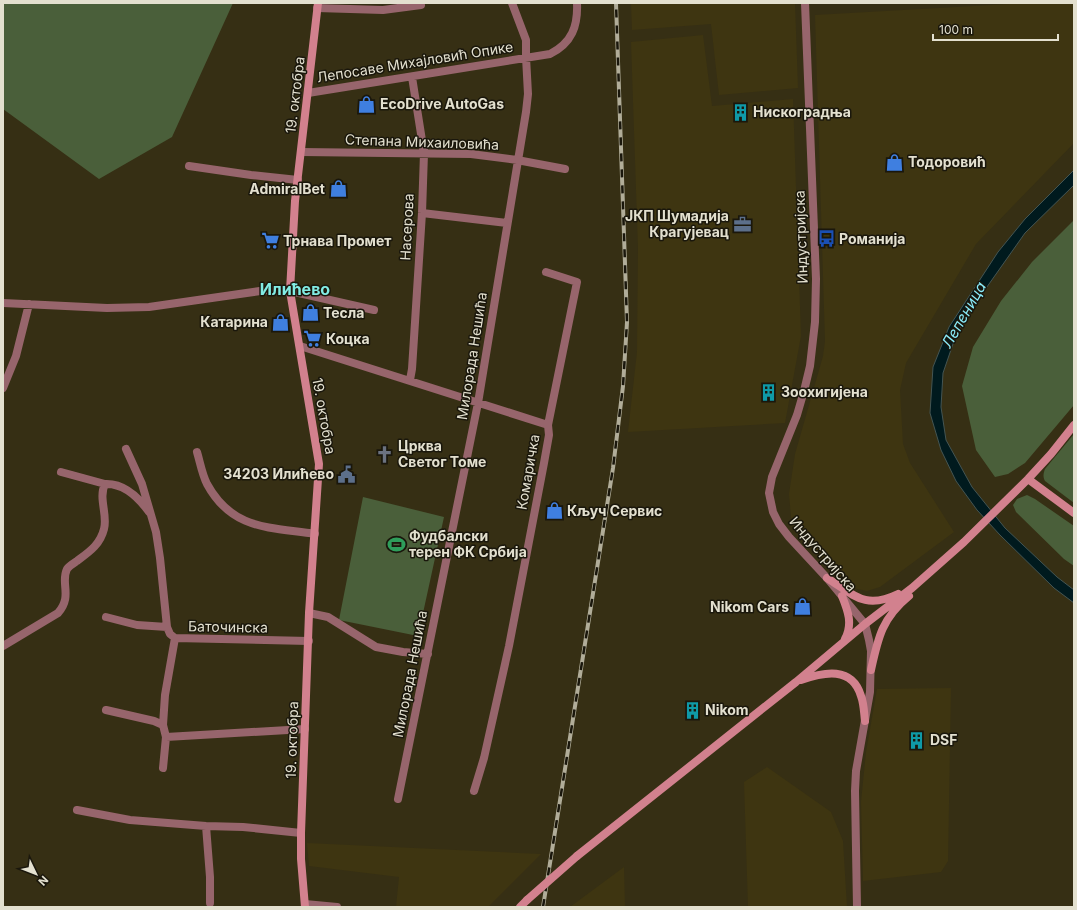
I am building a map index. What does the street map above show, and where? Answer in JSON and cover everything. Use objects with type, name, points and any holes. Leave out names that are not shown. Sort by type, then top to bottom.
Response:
[{"type":"street","name":"Милорада Нешића","points":[[398,799],[478,403],[528,94],[526,40],[512,3]]},
{"type":"street","name":"Лепосаве Михајловић Опике","points":[[308,93],[550,54],[558,50],[575,27],[577,3]]},
{"type":"street","name":"Индустријска","points":[[805,3],[816,280],[815,322],[810,366],[804,391],[797,415],[772,477],[769,493],[773,512],[779,524],[865,624],[871,651],[870,692],[856,771],[857,907]]},
{"type":"street","points":[[317,5],[383,10],[421,5]]},
{"type":"street","name":"19. октобра","points":[[305,906],[301,859],[304,730],[309,613],[320,464],[290,291],[295,201],[317,5]]},
{"type":"street","name":"Насерова","points":[[410,380],[412,369],[422,213],[424,153],[412,77]]},
{"type":"street","name":"Степана Михаиловића","points":[[301,152],[471,154],[517,160],[565,169]]},
{"type":"street","points":[[189,166],[298,180]]},
{"type":"street","points":[[422,213],[507,223]]},
{"type":"street","name":"Комаричка","points":[[474,791],[484,758],[508,646],[544,463],[548,425],[577,282],[546,272]]},
{"type":"street","points":[[3,303],[106,308],[149,307],[267,290],[290,291],[374,310]]},
{"type":"street","points":[[3,388],[16,356],[29,304]]},
{"type":"street","points":[[300,346],[548,425]]},
{"type":"street","points":[[520,907],[577,856],[796,682],[865,624],[912,588],[964,542],[1028,479],[1051,454],[1074,425]]},
{"type":"street","points":[[126,449],[137,473],[156,532],[168,628]]},
{"type":"street","points":[[197,452],[206,482],[217,500],[230,513],[251,524],[315,534]]},
{"type":"street","points":[[61,472],[114,485],[131,492],[149,512]]},
{"type":"street","points":[[1028,479],[1074,513]]},
{"type":"street","points":[[3,646],[58,613],[63,607],[66,602],[66,574],[68,569],[92,551],[98,544],[103,532],[104,519],[102,493],[105,484]]},
{"type":"street","points":[[871,670],[878,638],[883,626],[904,600],[928,581],[938,565]]},
{"type":"street","points":[[827,578],[859,599],[868,601],[888,599],[912,588]]},
{"type":"street","points":[[842,596],[849,612],[850,629],[842,643]]},
{"type":"street","points":[[309,613],[328,617],[376,647],[402,652],[428,654]]},
{"type":"street","name":"Баточинска","points":[[106,617],[137,625],[168,628],[170,634],[175,638],[309,641]]},
{"type":"street","points":[[163,768],[166,737],[163,725],[165,695],[175,638]]},
{"type":"street","points":[[796,682],[827,673],[838,673],[847,677],[853,681],[860,692],[865,721]]},
{"type":"street","points":[[106,710],[154,721],[163,725]]},
{"type":"street","points":[[166,737],[304,730]]},
{"type":"street","points":[[77,810],[130,820],[206,826],[242,827],[301,833]]},
{"type":"street","points":[[206,826],[210,877],[210,903]]},
{"type":"street","points":[[305,906],[337,907]]},
{"type":"shaded area","points":[[631,3],[795,3],[798,88],[719,95],[711,24],[632,30]]},
{"type":"shaded area","points":[[1029,3],[1074,3],[1074,143],[976,244],[906,363],[900,390],[903,444],[910,463],[954,532],[880,587],[867,591],[853,588],[843,580],[795,530],[791,517],[789,494],[795,454],[823,356],[825,341],[815,15]]},
{"type":"shaded area","points":[[703,35],[712,106],[793,99],[801,336],[785,423],[628,432],[637,352],[638,248],[631,42]]},
{"type":"shaded area","points":[[951,688],[948,861],[941,872],[863,881],[861,802],[866,752],[877,689]]},
{"type":"shaded area","points":[[767,767],[831,812],[843,841],[847,907],[748,907],[744,782]]},
{"type":"shaded area","points":[[307,843],[541,854],[488,907],[396,907],[399,877],[309,866]]},
{"type":"shaded area","points":[[624,867],[625,907],[570,907]]},
{"type":"green space","points":[[3,3],[233,3],[172,137],[99,179],[3,109]]},
{"type":"green space","points":[[1074,220],[1074,405],[1025,463],[1008,474],[995,477],[976,450],[962,386],[973,347],[1001,301],[1032,262]]},
{"type":"green space","points":[[1074,434],[1074,503],[1045,481],[1044,472]]},
{"type":"green space","points":[[1027,495],[1074,526],[1074,566],[1064,559],[1016,512],[1013,505],[1017,499]]},
{"type":"green space","name":"Фудбалски терен ФК Србија","points":[[363,497],[444,517],[418,636],[339,620]]},
{"type":"water","name":"Лепеница","points":[[1074,170],[1074,185],[1025,233],[977,301],[956,335],[943,373],[941,407],[946,440],[972,487],[1005,528],[1057,577],[1074,590],[1074,603],[1054,588],[977,510],[956,481],[941,450],[930,413],[933,367],[949,327],[998,252],[1025,219]]},
{"type":"railway","points":[[543,907],[613,468],[623,386],[627,322],[616,3]]},
{"type":"place","name":"EcoDrive AutoGas","points":[[367,104]]},
{"type":"place","name":"Нискоградња","points":[[740,112]]},
{"type":"place","name":"Тодоровић","points":[[895,162]]},
{"type":"place","name":"AdmiralBet","points":[[338,189]]},
{"type":"place","name":"ЈКП Шумадија Крагујевац","points":[[742,224]]},
{"type":"place","name":"Романија","points":[[826,239]]},
{"type":"place","name":"Трнава Промет","points":[[270,241]]},
{"type":"place","name":"Тесла","points":[[310,313]]},
{"type":"place","name":"Катарина","points":[[281,322]]},
{"type":"place","name":"Коцка","points":[[313,339]]},
{"type":"place","name":"Зоохигијена","points":[[768,392]]},
{"type":"place","name":"Црква Светог Томе","points":[[385,454]]},
{"type":"place","name":"34203 Илићево","points":[[347,474]]},
{"type":"place","name":"Кључ Сервис","points":[[554,511]]},
{"type":"place","name":"Фудбалски терен ФК Србија","points":[[396,544]]},
{"type":"place","name":"Nikom Cars","points":[[802,607]]},
{"type":"place","name":"Nikom","points":[[692,710]]},
{"type":"place","name":"DSF","points":[[917,740]]},
{"type":"district","name":"Илићево","points":[[295,289]]}]
